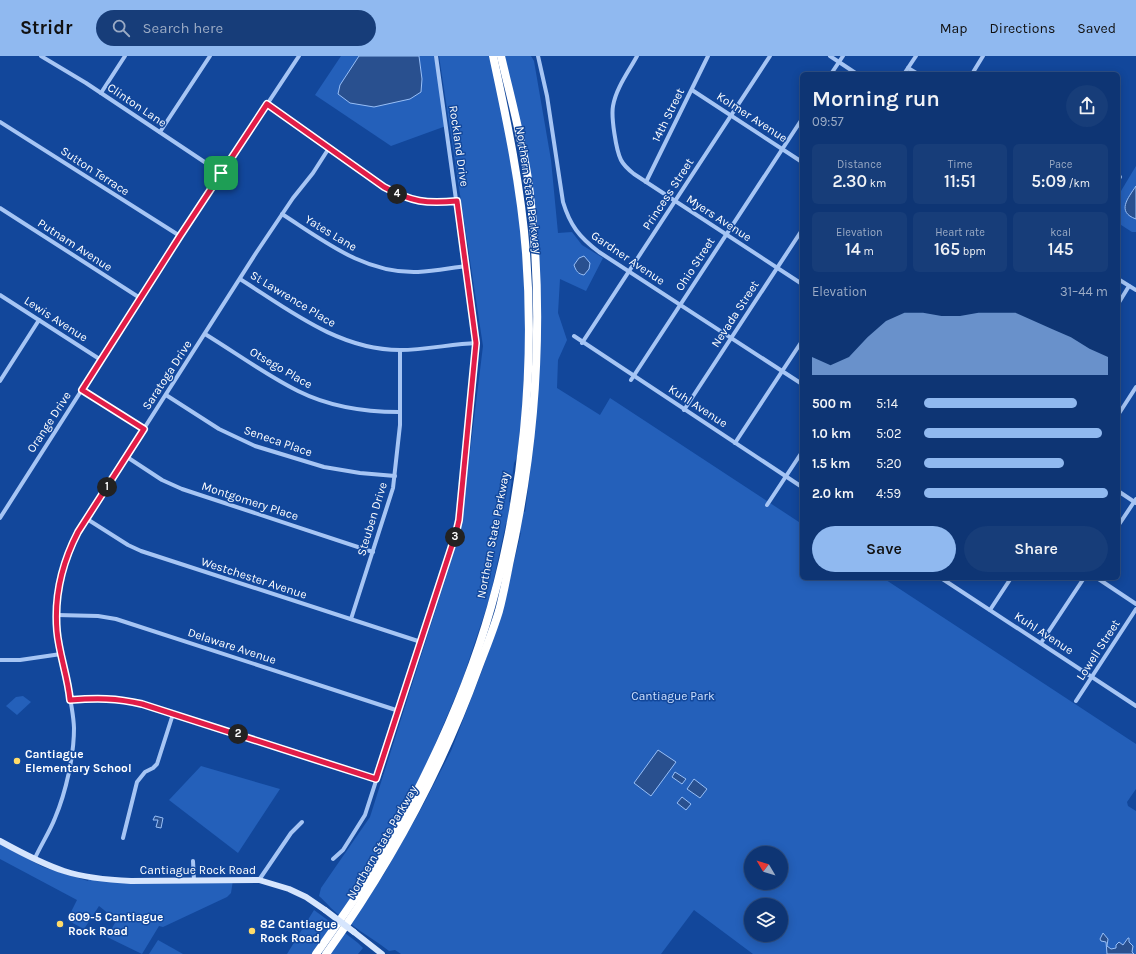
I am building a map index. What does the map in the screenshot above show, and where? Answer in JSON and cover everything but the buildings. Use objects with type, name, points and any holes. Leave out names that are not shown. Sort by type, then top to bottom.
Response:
[{"type":"highway","name":"Northern State Parkway","points":[[326,954],[368,892],[400,840],[444,753],[467,699],[496,618],[514,526],[518,503],[527,402],[529,320],[527,260],[519,193],[504,105],[493,56]]},
{"type":"highway","name":"Northern State Parkway","points":[[501,56],[516,118],[528,184],[537,285],[537,361],[528,467],[518,503]]},
{"type":"highway","name":"Northern State Parkway","points":[[316,954],[355,898],[388,846],[430,766],[462,691],[482,638],[514,526]]},
{"type":"main road","name":"Cantiague Rock Road","points":[[0,841],[62,870],[97,879],[131,882],[259,880],[300,894],[325,910],[382,954]]},
{"type":"street","name":"Clinton Lane","points":[[41,56],[101,93],[221,173]]},
{"type":"street","points":[[101,93],[125,56]]},
{"type":"street","points":[[160,132],[210,56]]},
{"type":"street","name":"Orange Drive","points":[[0,518],[180,236],[299,56]]},
{"type":"street","name":"Rockland Drive","points":[[333,859],[343,850],[365,815],[459,520],[476,343],[436,56]]},
{"type":"street","name":"Gardner Avenue","points":[[538,56],[547,96],[563,202],[575,230],[585,242],[800,383]]},
{"type":"street","name":"Myers Avenue","points":[[637,56],[616,95],[612,112],[615,139],[620,158],[627,169],[800,283]]},
{"type":"street","name":"14th Street","points":[[646,182],[708,56]]},
{"type":"street","name":"Princess Street","points":[[582,342],[770,56]]},
{"type":"street","points":[[830,56],[854,72]]},
{"type":"street","points":[[833,72],[843,56]]},
{"type":"street","points":[[905,72],[916,56]]},
{"type":"street","points":[[973,72],[982,56]]},
{"type":"street","points":[[908,68],[915,72]]},
{"type":"street","name":"Kolmer Avenue","points":[[692,90],[800,161]]},
{"type":"street","points":[[267,104],[384,187],[402,197],[430,202],[457,201]]},
{"type":"street","name":"Sutton Terrace","points":[[0,122],[180,236]]},
{"type":"street","name":"Ohio Street","points":[[630,380],[800,122]]},
{"type":"street","name":"Saratoga Drive","points":[[35,858],[55,818],[62,798],[72,753],[74,730],[69,689],[57,630],[57,598],[62,571],[71,545],[240,278],[282,214],[329,148]]},
{"type":"street","name":"Putnam Avenue","points":[[0,208],[140,298]]},
{"type":"street","name":"Yates Lane","points":[[282,214],[338,251],[374,266],[399,271],[417,272],[466,266]]},
{"type":"street","name":"Nevada Street","points":[[684,410],[800,233]]},
{"type":"street","name":"St Lawrence Place","points":[[240,278],[314,326],[330,334],[369,347],[400,350],[476,343]]},
{"type":"street","points":[[1120,280],[1136,290]]},
{"type":"street","points":[[1120,301],[1130,286]]},
{"type":"street","name":"Lewis Avenue","points":[[0,295],[101,360]]},
{"type":"street","points":[[0,380],[39,320]]},
{"type":"street","name":"Otsego Place","points":[[205,334],[278,380],[308,396],[357,410],[399,412]]},
{"type":"street","name":"Kuhl Avenue","points":[[574,336],[800,486]]},
{"type":"street","points":[[735,443],[800,344]]},
{"type":"street","name":"Steuben Drive","points":[[351,619],[390,498],[395,476],[400,425],[400,350]]},
{"type":"street","points":[[1120,412],[1136,387]]},
{"type":"street","points":[[82,390],[144,429]]},
{"type":"street","name":"Seneca Place","points":[[166,395],[219,429],[255,446],[324,467],[360,473],[395,476]]},
{"type":"street","points":[[767,505],[800,455]]},
{"type":"street","name":"Montgomery Place","points":[[127,457],[162,480],[182,489],[373,552]]},
{"type":"street","points":[[1120,492],[1135,501],[1120,523]]},
{"type":"street","name":"Westchester Avenue","points":[[87,519],[141,551],[421,642]]},
{"type":"street","name":"Kuhl Avenue","points":[[944,580],[1136,706]]},
{"type":"street","points":[[990,610],[1010,580]]},
{"type":"street","points":[[1041,643],[1083,580]]},
{"type":"street","points":[[1100,580],[1136,604]]},
{"type":"street","name":"Lowell Street","points":[[1076,701],[1136,609]]},
{"type":"street","name":"Delaware Avenue","points":[[57,615],[98,616],[116,619],[399,711]]},
{"type":"street","points":[[0,660],[20,660],[61,654]]},
{"type":"street","points":[[70,700],[104,698],[123,699],[376,779]]},
{"type":"street","points":[[123,838],[137,782],[145,772],[157,764],[173,714]]},
{"type":"street","points":[[259,880],[291,833],[302,822]]},
{"type":"street","points":[[193,861],[194,880]]},
{"type":"green space","points":[[341,56],[436,56],[446,126],[391,146],[315,95]]},
{"type":"green space","name":"Cantiague Park","points":[[439,56],[489,56],[498,88],[520,218],[525,302],[525,357],[522,412],[517,457],[514,463],[509,502],[525,512],[530,474],[539,264],[505,56],[531,56],[534,61],[551,160],[558,233],[572,232],[582,245],[603,258],[586,291],[560,279],[558,313],[567,340],[558,360],[557,388],[600,415],[610,398],[800,523],[800,580],[886,580],[1136,744],[1136,789],[1127,802],[1128,806],[1136,811],[1136,954],[753,954],[694,910],[661,954],[401,954],[395,950],[389,951],[351,924],[384,874],[421,809],[451,751],[483,668],[502,610],[521,533],[506,523],[490,597],[462,681],[428,761],[401,815],[368,872],[339,915],[319,896],[321,888],[370,817],[460,533],[483,346]]},
{"type":"green space","points":[[1136,166],[1136,232],[1132,232],[1120,224],[1120,193]]},
{"type":"green space","points":[[23,696],[31,702],[17,715],[6,706],[16,697]]},
{"type":"green space","points":[[201,766],[280,789],[238,853],[169,800]]},
{"type":"green space","points":[[0,844],[43,867],[88,881],[90,877],[97,879],[233,880],[231,893],[227,897],[163,927],[159,926],[142,954],[107,937],[120,914],[109,914],[99,906],[84,929],[67,920],[77,900],[0,859]]},
{"type":"green space","points":[[314,910],[333,924],[312,954],[287,954]]},
{"type":"green space","points":[[345,933],[363,948],[358,954],[330,954]]},
{"type":"green space","points":[[158,940],[183,954],[149,954]]},
{"type":"shaded area","points":[[359,56],[419,56],[422,79],[421,92],[410,99],[374,107],[350,103],[338,94],[340,85]]},
{"type":"shaded area","points":[[1136,186],[1136,219],[1126,213],[1125,209],[1127,200]]},
{"type":"shaded area","points":[[584,256],[590,263],[589,269],[584,275],[578,272],[574,265],[579,258]]},
{"type":"shaded area","points":[[658,750],[676,762],[651,796],[634,783]]},
{"type":"shaded area","points":[[675,772],[686,779],[682,784],[672,777]]},
{"type":"shaded area","points":[[694,779],[707,789],[700,798],[687,789]]},
{"type":"shaded area","points":[[682,797],[691,804],[686,810],[677,803]]},
{"type":"shaded area","points":[[155,816],[163,818],[161,828],[156,827],[158,820],[153,820]]},
{"type":"shaded area","points":[[1103,933],[1108,939],[1107,946],[1111,949],[1116,948],[1116,945],[1119,942],[1123,945],[1129,938],[1129,942],[1133,946],[1132,952],[1134,954],[1107,954],[1106,942],[1101,941],[1100,939]]},
{"type":"place","name":"Cantiague Elementary School","points":[[17,761]]},
{"type":"place","name":"609-5 Cantiague Rock Road","points":[[60,924]]},
{"type":"place","name":"82 Cantiague Rock Road","points":[[252,931]]},
{"type":"route","points":[[267,104],[384,187],[402,197],[411,200],[439,203],[457,201],[476,343],[459,520],[376,779],[222,729],[123,699],[104,698],[70,700],[57,630],[56,604],[62,571],[71,545],[78,532],[144,429],[82,390],[221,173],[267,104]]}]
